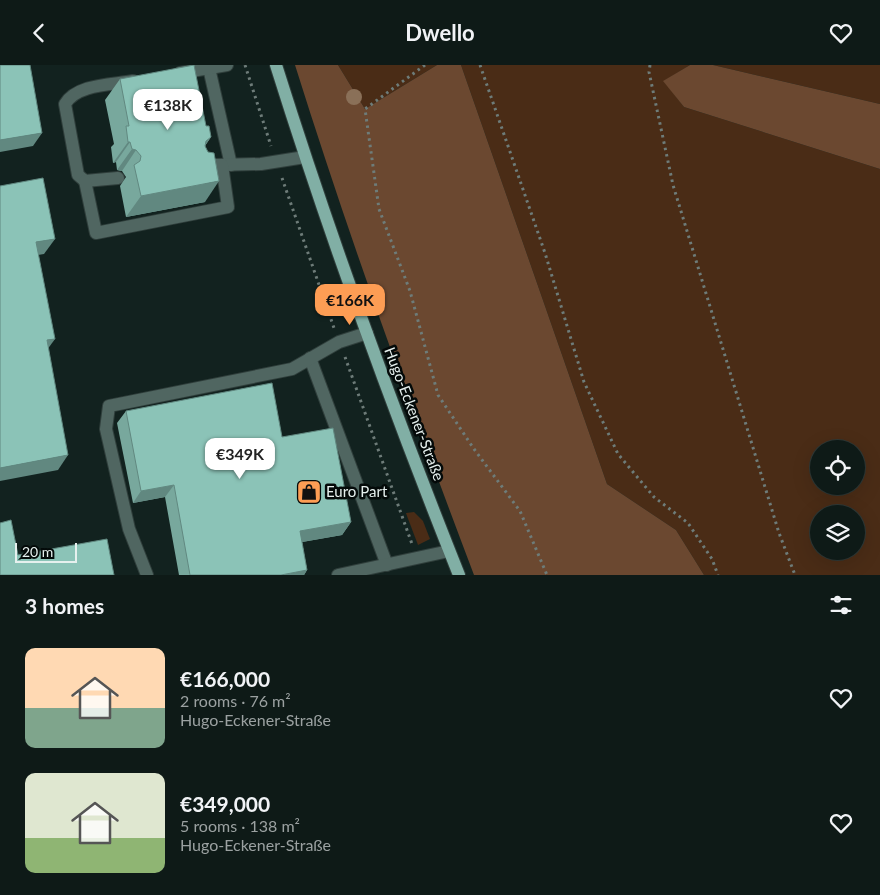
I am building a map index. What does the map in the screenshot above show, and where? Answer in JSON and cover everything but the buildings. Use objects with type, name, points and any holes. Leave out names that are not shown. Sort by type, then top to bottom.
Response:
[{"type":"main road","name":"Hugo-Eckener-Straße","points":[[276,65],[305,157],[367,333],[459,575]]},
{"type":"lane","points":[[171,75],[226,65]]},
{"type":"lane","points":[[142,79],[86,89],[70,95],[65,104],[78,175],[85,181],[96,233],[228,207],[226,165],[209,68]]},
{"type":"lane","points":[[206,166],[277,163],[305,157]]},
{"type":"lane","points":[[85,181],[118,178]]},
{"type":"lane","points":[[147,575],[128,529],[106,429],[109,406],[292,369],[339,342],[367,333]]},
{"type":"lane","points":[[310,358],[387,565]]},
{"type":"lane","points":[[338,575],[449,551]]},
{"type":"path","points":[[245,65],[339,342],[418,559]]},
{"type":"path","points":[[425,65],[365,109],[379,209],[410,291],[438,395],[474,449],[520,511],[547,575]]},
{"type":"path","points":[[480,65],[545,253],[584,382],[609,436],[618,454],[654,497],[688,523],[712,559],[718,575]]},
{"type":"path","points":[[650,65],[649,72],[673,185],[779,533],[795,575]]},
{"type":"shaded area","points":[[295,65],[338,65],[365,109],[437,65],[461,65],[607,484],[676,530],[704,575],[474,575],[381,321]]},
{"type":"shaded area","points":[[338,65],[437,65],[365,109]]},
{"type":"shaded area","points":[[461,65],[690,65],[664,81],[684,107],[880,169],[880,575],[704,575],[676,530],[607,484]]},
{"type":"shaded area","points":[[690,65],[713,65],[880,104],[880,169],[684,107],[663,81]]},
{"type":"shaded area","points":[[713,65],[880,65],[880,104]]},
{"type":"shaded area","points":[[414,512],[423,521],[430,539],[418,545],[406,513]]},
{"type":"place","name":"Euro Part","points":[[309,492]]}]
